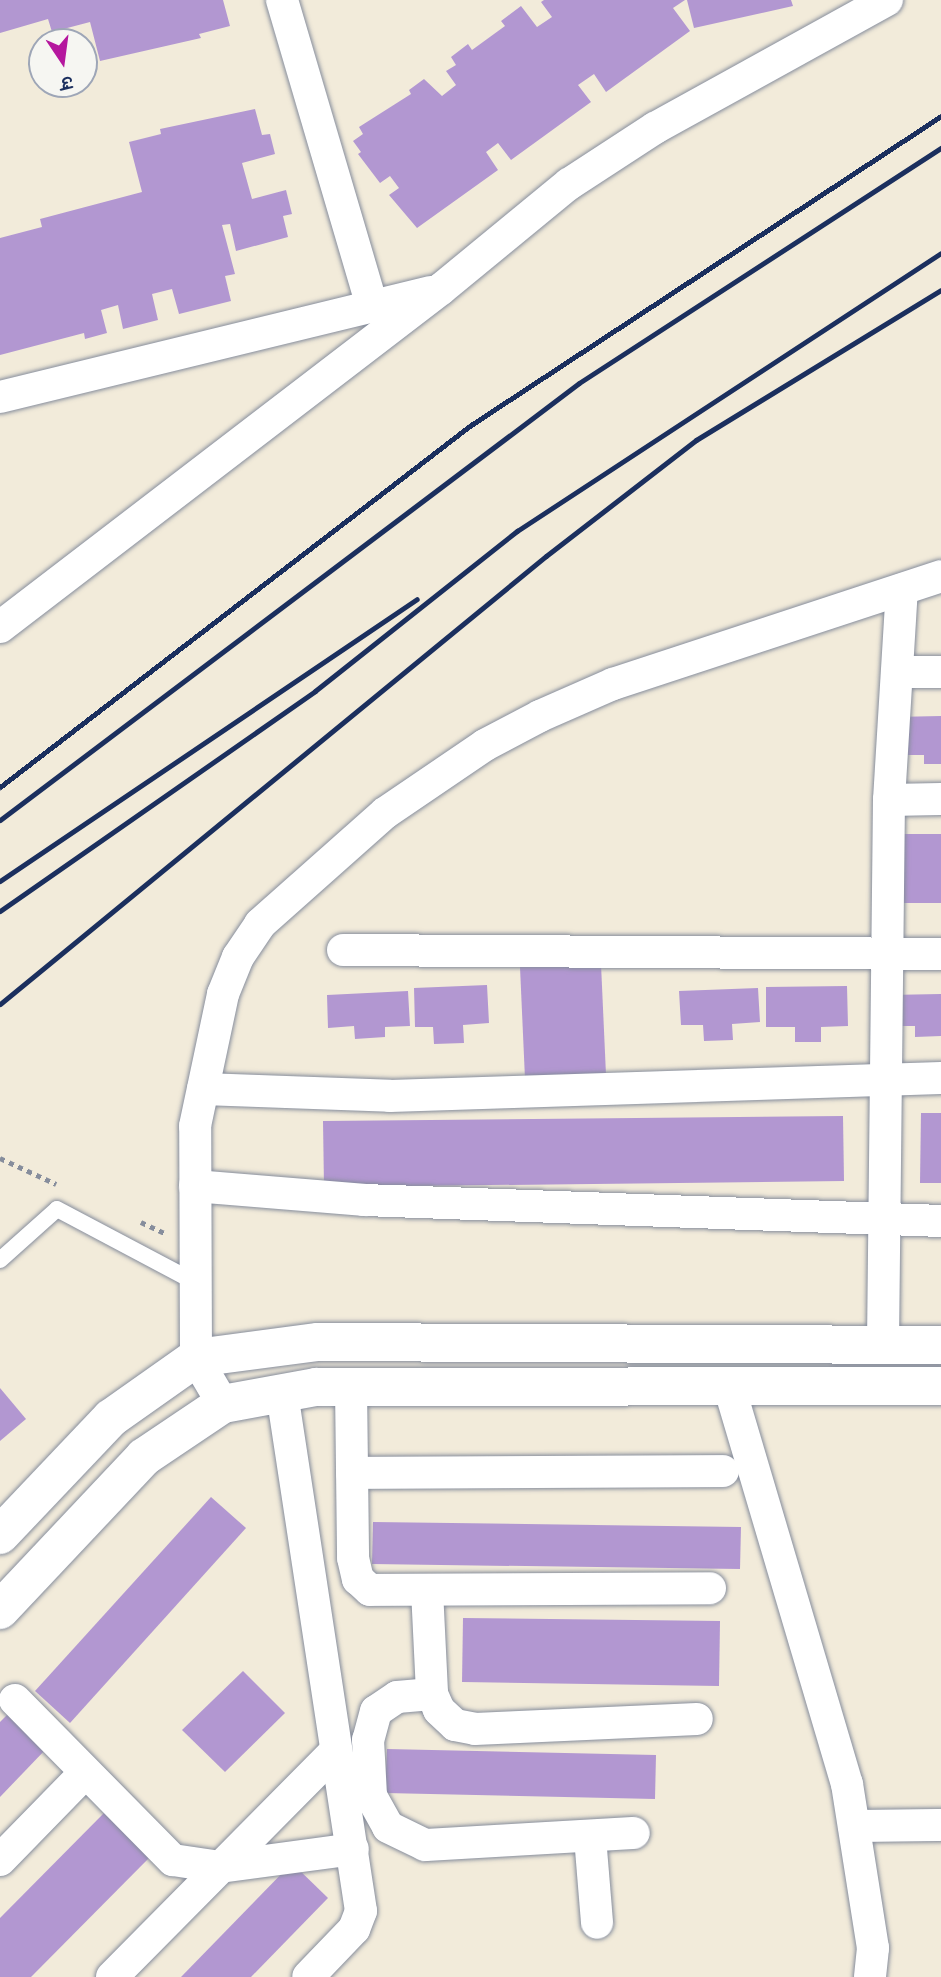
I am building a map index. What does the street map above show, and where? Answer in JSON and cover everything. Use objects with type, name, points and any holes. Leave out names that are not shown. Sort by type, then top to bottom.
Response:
[{"type":"street","points":[[282,0],[372,306]]},
{"type":"street","points":[[0,627],[441,289],[569,184],[655,128],[887,0]]},
{"type":"street","points":[[0,397],[441,289]]},
{"type":"street","points":[[223,1404],[196,1358],[192,1281],[195,1126],[223,994],[237,957],[286,896],[385,813],[485,745],[613,684],[941,576]]},
{"type":"street","points":[[883,1345],[885,956],[889,800],[902,589]]},
{"type":"street","points":[[897,672],[941,672]]},
{"type":"street","points":[[889,800],[941,799]]},
{"type":"street","points":[[343,950],[885,956],[941,954]]},
{"type":"street","points":[[202,1089],[390,1096],[885,1077],[941,1078]]},
{"type":"street","points":[[195,1186],[364,1200],[941,1221]]},
{"type":"street","points":[[0,1535],[111,1418],[196,1358],[318,1342],[941,1345]]},
{"type":"street","points":[[729,1386],[847,1784],[873,1948],[870,1977]]},
{"type":"street","points":[[0,1610],[144,1457],[223,1404],[282,1393],[351,1387],[941,1386]]},
{"type":"street","points":[[351,1387],[353,1558],[358,1579],[370,1590],[710,1588]]},
{"type":"street","points":[[282,1393],[361,1911],[354,1929],[308,1977]]},
{"type":"street","points":[[352,1473],[723,1471]]},
{"type":"street","points":[[427,1590],[432,1694],[439,1710],[455,1725],[475,1729],[697,1719]]},
{"type":"street","points":[[432,1694],[397,1697],[376,1712],[368,1740],[371,1796],[388,1827],[425,1845],[590,1838],[634,1833]]},
{"type":"street","points":[[15,1700],[173,1860],[220,1867],[353,1849]]},
{"type":"street","points":[[112,1977],[336,1751]]},
{"type":"street","points":[[0,1860],[85,1773]]},
{"type":"street","points":[[854,1826],[941,1825]]},
{"type":"street","points":[[590,1838],[597,1923]]},
{"type":"lane","points":[[0,1260],[57,1209],[192,1281]]},
{"type":"building","points":[[0,0],[223,0],[230,26],[199,34],[201,38],[100,61],[98,28],[92,28],[90,22],[67,28],[51,28],[48,19],[0,33]]},
{"type":"building","points":[[685,0],[673,8],[690,31],[606,92],[594,74],[578,85],[591,102],[511,160],[498,143],[486,152],[498,170],[417,228],[389,195],[399,188],[390,176],[380,183],[358,154],[361,152],[353,141],[363,134],[359,127],[411,94],[409,90],[424,79],[442,96],[456,85],[446,71],[456,65],[451,57],[468,44],[472,50],[505,26],[501,21],[521,6],[537,27],[552,17],[541,2]]},
{"type":"building","points":[[687,0],[791,0],[793,6],[694,28]]},
{"type":"building","points":[[255,109],[262,135],[270,134],[275,154],[242,163],[252,199],[286,190],[292,214],[283,216],[288,237],[236,251],[230,224],[222,225],[235,274],[225,276],[231,301],[179,314],[172,289],[152,294],[158,320],[123,329],[118,305],[101,310],[107,333],[85,339],[84,333],[0,355],[0,238],[42,227],[40,219],[142,192],[129,142],[161,134],[160,129]]},
{"type":"building","points":[[941,716],[941,764],[924,764],[924,755],[894,755],[894,717]]},
{"type":"building","points":[[895,834],[941,834],[941,903],[895,903]]},
{"type":"building","points":[[601,964],[606,1075],[525,1079],[520,967]]},
{"type":"building","points":[[487,985],[489,1023],[463,1025],[464,1043],[434,1044],[433,1027],[415,1027],[414,988]]},
{"type":"building","points":[[847,986],[848,1026],[821,1027],[821,1042],[795,1042],[795,1027],[766,1027],[766,987]]},
{"type":"building","points":[[758,988],[760,1022],[732,1024],[733,1040],[704,1041],[703,1025],[681,1025],[679,991]]},
{"type":"building","points":[[408,991],[410,1026],[385,1027],[385,1037],[355,1039],[354,1026],[328,1028],[327,995]]},
{"type":"building","points":[[941,994],[941,1036],[915,1037],[915,1026],[888,1026],[888,995]]},
{"type":"building","points":[[921,1113],[941,1113],[941,1183],[920,1183]]},
{"type":"building","points":[[843,1116],[844,1181],[324,1187],[323,1121]]},
{"type":"building","points":[[0,1388],[26,1419],[0,1441]]},
{"type":"building","points":[[211,1497],[246,1528],[70,1723],[35,1691]]},
{"type":"building","points":[[373,1522],[741,1527],[740,1569],[372,1564]]},
{"type":"building","points":[[463,1618],[720,1621],[719,1686],[462,1682]]},
{"type":"building","points":[[243,1671],[285,1713],[225,1772],[182,1730]]},
{"type":"building","points":[[9,1713],[47,1748],[0,1797],[0,1722]]},
{"type":"building","points":[[387,1749],[656,1755],[655,1799],[385,1793]]},
{"type":"building","points":[[105,1812],[150,1857],[31,1977],[0,1977],[0,1918]]},
{"type":"building","points":[[292,1863],[328,1898],[251,1977],[181,1977]]},
{"type":"railway","points":[[0,787],[471,425],[941,116]]},
{"type":"railway","points":[[0,820],[579,383],[941,148]]},
{"type":"railway","points":[[0,911],[315,691],[517,531],[941,253]]},
{"type":"railway","points":[[0,1004],[546,556],[696,440],[941,290]]},
{"type":"railway","points":[[0,881],[417,599]]}]
